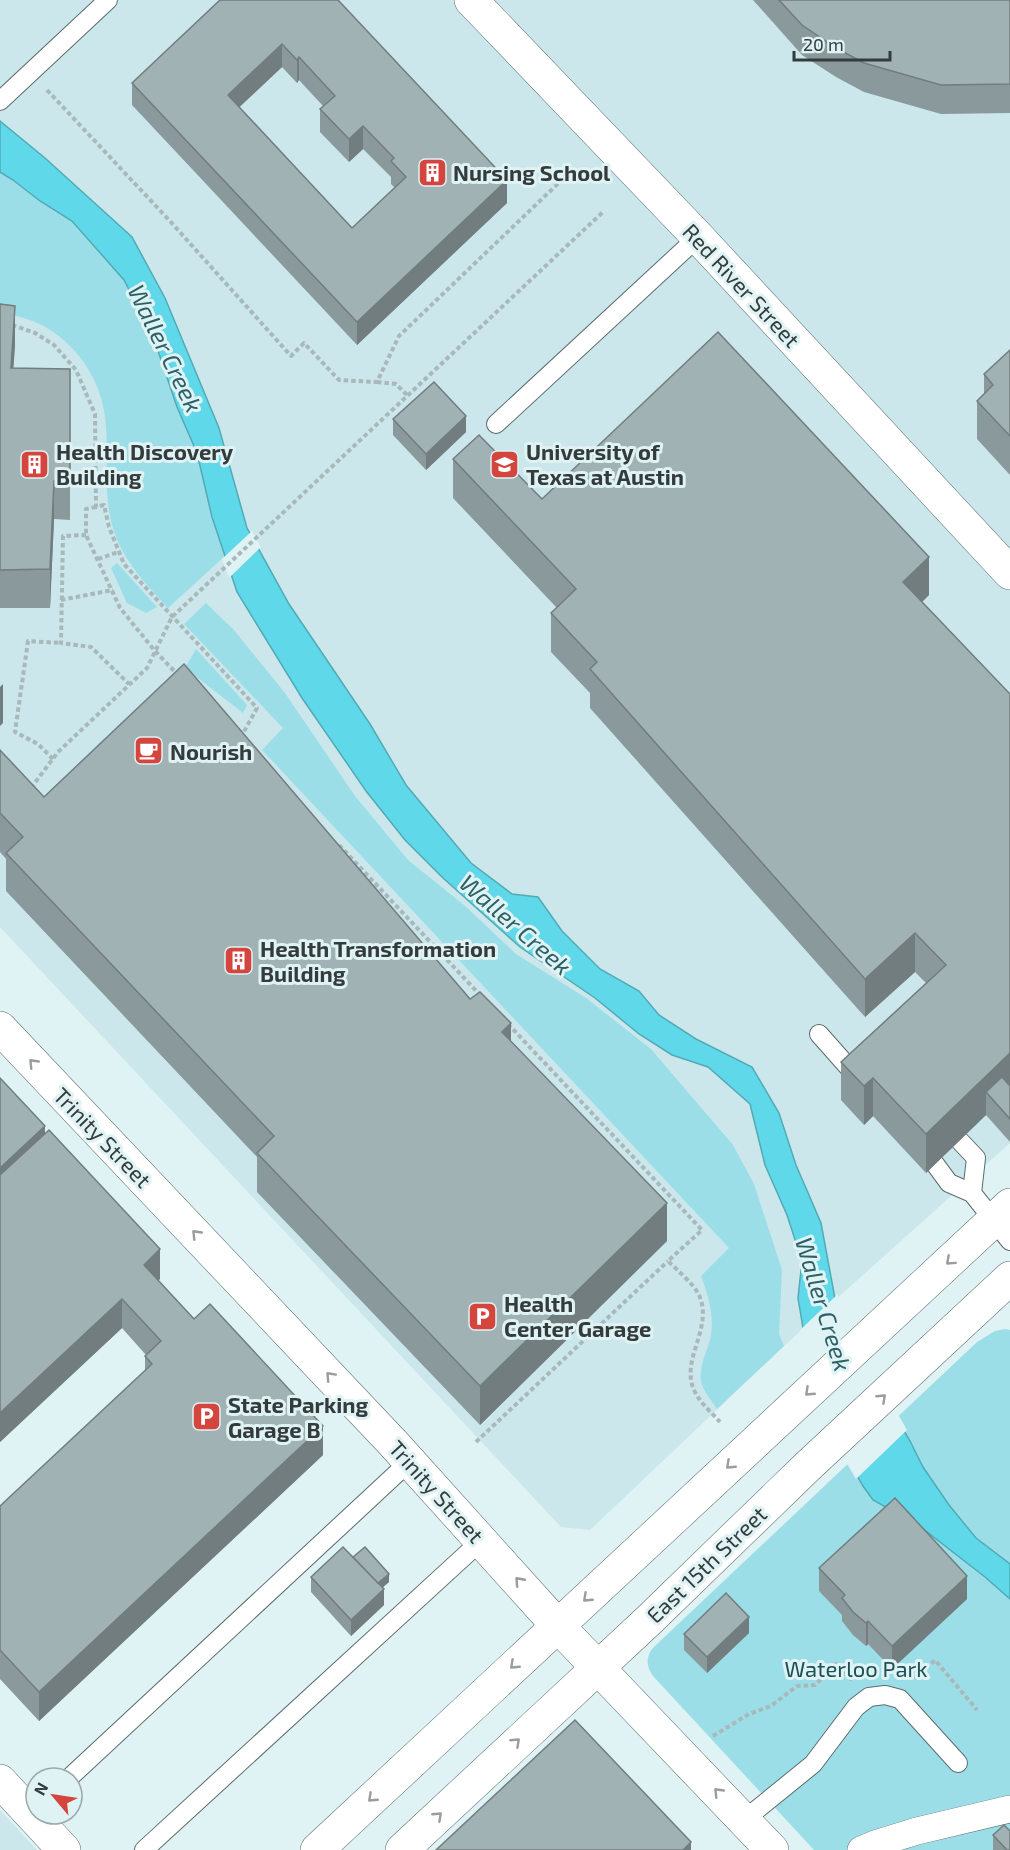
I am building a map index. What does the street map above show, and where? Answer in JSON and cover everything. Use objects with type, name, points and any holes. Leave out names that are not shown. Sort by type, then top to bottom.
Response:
[{"type":"main road","name":"Red River Street","points":[[471,0],[698,237],[1010,573]]},
{"type":"main road","name":"Trinity Street","points":[[0,1028],[393,1443],[557,1625],[769,1849]]},
{"type":"main road","points":[[317,1850],[898,1309],[1004,1223]]},
{"type":"main road","name":"East 15th Street","points":[[402,1850],[597,1666],[647,1622],[808,1466],[1010,1278]]},
{"type":"main road","points":[[16,1802],[64,1850]]},
{"type":"street","points":[[861,1850],[917,1831],[1010,1809]]},
{"type":"lane","points":[[3,98],[108,0]]},
{"type":"lane","points":[[496,424],[698,237]]},
{"type":"lane","points":[[819,1034],[861,1082]]},
{"type":"lane","points":[[959,1140],[976,1158],[972,1193]]},
{"type":"lane","points":[[935,1164],[949,1183],[972,1193],[1004,1223]]},
{"type":"lane","points":[[82,1766],[410,1462]]},
{"type":"lane","points":[[144,1850],[482,1540]]},
{"type":"lane","points":[[744,1820],[813,1764],[856,1707],[869,1697],[885,1695],[900,1699],[958,1763]]},
{"type":"path","points":[[31,72],[169,220],[291,356],[304,343],[339,380],[396,384],[408,396]]},
{"type":"path","points":[[377,382],[399,336],[569,173]]},
{"type":"path","points":[[29,792],[53,759],[147,668],[172,617],[201,593],[604,211]]},
{"type":"path","points":[[6,323],[35,333],[54,345],[76,370],[95,414],[96,507]]},
{"type":"path","points":[[178,675],[120,608],[86,535],[86,509],[104,505],[109,527],[124,564],[257,708],[239,740],[232,731]]},
{"type":"path","points":[[61,643],[63,536],[86,535]]},
{"type":"path","points":[[98,559],[118,552]]},
{"type":"path","points":[[61,600],[112,590]]},
{"type":"path","points":[[53,759],[38,744],[15,732],[28,641],[91,647],[129,684]]},
{"type":"path","points":[[337,843],[483,998]]},
{"type":"path","points":[[476,1442],[702,1230],[507,1024]]},
{"type":"path","points":[[668,1261],[699,1293],[703,1307],[703,1327],[690,1372],[693,1389],[702,1404],[720,1422]]},
{"type":"shaded area","name":"University of Texas at Austin","points":[[0,0],[1010,0],[1010,1143],[784,1346],[590,1530],[561,1527],[0,927]]},
{"type":"shaded area","points":[[0,1810],[37,1850],[0,1850]]},
{"type":"green space","points":[[0,172],[72,221],[124,280],[153,336],[177,407],[197,453],[212,517],[225,556],[168,608],[131,564],[115,534],[108,505],[105,417],[94,379],[70,346],[55,333],[38,323],[0,314]]},
{"type":"green space","points":[[117,563],[157,607],[146,613],[127,603],[111,568]]},
{"type":"green space","points":[[206,603],[234,630],[285,693],[355,796],[408,860],[464,905],[516,954],[586,998],[651,1049],[733,1145],[754,1184],[782,1270],[779,1334],[784,1346],[717,1409],[701,1381],[702,1365],[710,1340],[712,1324],[709,1300],[701,1276],[729,1248],[262,750],[283,728],[184,624]]},
{"type":"green space","points":[[196,649],[247,705],[243,713],[185,668]]},
{"type":"green space","name":"Waterloo Park","points":[[1010,1330],[1010,1850],[814,1850],[653,1676],[648,1664],[649,1656],[656,1645],[977,1342],[995,1331]]},
{"type":"water","name":"Waller Creek","points":[[0,121],[45,158],[132,237],[165,298],[219,428],[247,528],[289,604],[370,724],[406,785],[471,863],[512,894],[538,897],[562,931],[600,969],[639,991],[659,1015],[696,1039],[752,1067],[779,1113],[796,1165],[821,1223],[836,1304],[868,1369],[923,1467],[949,1505],[976,1538],[1010,1564],[1010,1599],[918,1525],[873,1500],[829,1426],[809,1364],[798,1298],[802,1261],[787,1215],[765,1165],[750,1104],[708,1067],[672,1055],[639,1034],[595,998],[520,947],[443,878],[405,840],[366,791],[302,698],[237,592],[212,517],[197,453],[177,407],[153,336],[124,280],[72,221],[0,172]]},
{"type":"pier","points":[[252,531],[261,547],[229,578],[222,559]]},
{"type":"pier","points":[[838,1294],[839,1303],[871,1367],[907,1430],[856,1479],[826,1428],[806,1365],[800,1330]]},
{"type":"building","name":"Nursing School","points":[[220,0],[338,0],[507,180],[357,322],[132,83]],"holes":[[[282,44],[297,60],[299,57],[335,96],[320,109],[349,139],[363,126],[394,158],[391,161],[406,177],[352,228],[228,95]]]},
{"type":"building","points":[[779,0],[1010,0],[1010,84],[941,85],[864,63],[836,48],[802,25]]},
{"type":"building","name":"Health Discovery Building","points":[[0,304],[15,306],[11,368],[70,369],[70,481],[54,481],[50,569],[0,570]]},
{"type":"building","points":[[718,332],[929,557],[903,582],[1010,694],[1010,1053],[926,1134],[873,1078],[864,1086],[841,1062],[946,965],[915,933],[865,979],[590,669],[597,662],[551,613],[576,589],[453,459],[479,435],[542,499]]},
{"type":"building","points":[[1010,350],[1010,436],[977,401],[993,385],[984,374]]},
{"type":"building","points":[[434,382],[466,416],[426,454],[393,419]]},
{"type":"building","points":[[184,664],[470,999],[480,992],[511,1023],[502,1032],[667,1203],[480,1386],[257,1153],[274,1136],[6,853],[23,837],[0,813],[0,750],[44,797]]},
{"type":"building","points":[[1002,1077],[1010,1086],[1010,1119],[986,1092]]},
{"type":"building","points":[[0,1078],[45,1126],[0,1168]]},
{"type":"building","name":"State Parking Garage B","points":[[49,1130],[160,1249],[144,1265],[194,1319],[210,1304],[323,1426],[39,1692],[0,1650],[0,1506],[152,1364],[145,1356],[161,1341],[122,1299],[0,1413],[0,1175]]},
{"type":"building","points":[[895,1498],[967,1576],[892,1646],[868,1621],[866,1623],[853,1612],[842,1598],[845,1595],[819,1568]]},
{"type":"building","points":[[343,1547],[384,1589],[351,1620],[311,1577]]},
{"type":"building","points":[[365,1547],[389,1574],[378,1583],[353,1557]]},
{"type":"building","points":[[726,1593],[749,1617],[707,1657],[684,1634]]},
{"type":"building","points":[[575,1720],[691,1842],[683,1850],[436,1850]]},
{"type":"building","points":[[1004,1825],[1010,1831],[1010,1850],[1007,1850],[993,1835]]},
{"type":"place","name":"Nursing School","points":[[432,172]]},
{"type":"place","name":"Health Discovery Building","points":[[35,464]]},
{"type":"place","name":"University of Texas at Austin","points":[[505,464]]},
{"type":"place","name":"Nourish","points":[[149,751]]},
{"type":"place","name":"Health Transformation Building","points":[[239,961]]},
{"type":"place","name":"Health Center Garage","points":[[483,1316]]},
{"type":"place","name":"State Parking Garage B","points":[[207,1417]]}]
